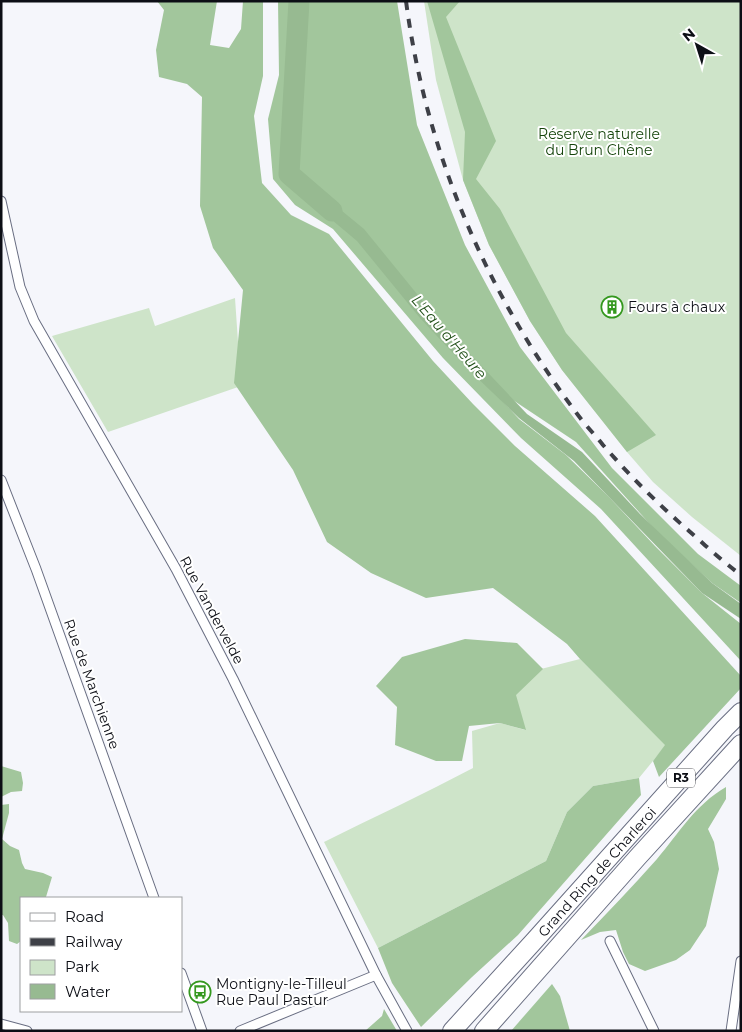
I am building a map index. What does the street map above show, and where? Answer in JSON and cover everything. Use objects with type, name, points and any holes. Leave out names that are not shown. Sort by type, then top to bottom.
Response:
[{"type":"highway","name":"Grand Ring de Charleroi","points":[[452,1031],[741,712]]},
{"type":"highway","name":"Grand Ring de Charleroi","points":[[484,1031],[741,744]]},
{"type":"street","name":"Rue Vandervelde","points":[[1,201],[20,286],[34,321],[176,569],[233,679],[376,975],[408,1031]]},
{"type":"street","name":"Rue de Marchienne","points":[[1,480],[39,578],[154,897]]},
{"type":"street","points":[[610,940],[654,1031]]},
{"type":"street","points":[[731,1031],[741,962]]},
{"type":"street","points":[[240,1031],[376,975]]},
{"type":"street","points":[[182,976],[202,1031]]},
{"type":"street","points":[[1,1024],[27,1031]]},
{"type":"green space","name":"Réserve naturelle du Brun Chêne","points":[[424,1],[741,1],[741,556],[692,517],[653,482],[562,370],[530,321],[489,245],[463,180],[436,80]]},
{"type":"green space","points":[[235,298],[241,386],[108,432],[52,336],[149,308],[155,326]]},
{"type":"green space","points":[[580,659],[666,745],[639,778],[593,786],[567,812],[546,861],[378,948],[324,842],[473,768],[472,731],[500,723],[525,730],[515,695],[541,669]]},
{"type":"shaded area","points":[[157,1],[217,1],[210,45],[229,48],[241,29],[243,1],[263,1],[263,76],[254,116],[262,183],[291,215],[329,234],[433,361],[473,404],[515,446],[595,516],[741,676],[741,688],[659,777],[653,761],[665,745],[567,644],[493,588],[426,598],[371,573],[327,542],[293,470],[234,383],[243,290],[213,248],[200,206],[202,97],[187,84],[159,77],[156,50],[164,10]]},
{"type":"shaded area","points":[[278,1],[397,1],[417,125],[465,245],[520,347],[612,468],[698,554],[741,586],[741,603],[712,583],[657,532],[576,442],[483,380],[519,419],[566,455],[702,593],[741,624],[741,661],[601,509],[521,438],[443,358],[333,229],[295,205],[273,179],[268,119],[279,75]]},
{"type":"shaded area","points":[[427,1],[460,1],[446,17],[496,141],[476,179],[500,209],[566,333],[656,435],[627,452],[562,370],[530,321],[489,245],[463,180],[465,132]]},
{"type":"shaded area","points":[[465,639],[517,643],[543,669],[516,695],[526,730],[500,723],[469,726],[462,761],[436,761],[395,745],[397,707],[376,686],[402,657]]},
{"type":"shaded area","points":[[1,766],[21,772],[22,791],[11,792],[1,797]]},
{"type":"shaded area","points":[[639,778],[641,795],[518,935],[421,1027],[392,983],[378,948],[546,861],[567,812],[593,786]]},
{"type":"shaded area","points":[[726,787],[726,799],[708,829],[714,842],[719,869],[706,926],[690,950],[676,960],[645,971],[629,964],[616,930],[600,932],[581,940],[657,859],[696,811]]},
{"type":"shaded area","points":[[9,804],[9,813],[2,839],[10,846],[19,850],[25,869],[52,877],[46,897],[20,897],[20,942],[17,944],[9,941],[8,923],[3,915],[1,915],[1,805]]},
{"type":"shaded area","points":[[552,984],[560,996],[570,1031],[511,1031]]},
{"type":"shaded area","points":[[384,1009],[397,1031],[365,1031],[382,1016]]},
{"type":"water","points":[[314,188],[364,229],[439,321],[527,414],[582,452],[640,514],[712,583],[741,604],[741,619],[702,593],[574,461],[519,418],[468,369],[420,318],[357,241],[307,199]]},
{"type":"waterway","name":"L'Eau d'Heure","points":[[299,1],[289,174],[332,211]]},
{"type":"railway","points":[[406,1],[415,58],[429,114],[446,168],[466,222],[517,324],[581,419],[613,456],[666,511],[741,575]]},
{"type":"place","name":"Fours à chaux","points":[[612,307]]},
{"type":"place","name":"Montigny-le-Tilleul Rue Paul Pastur","points":[[200,992]]}]
